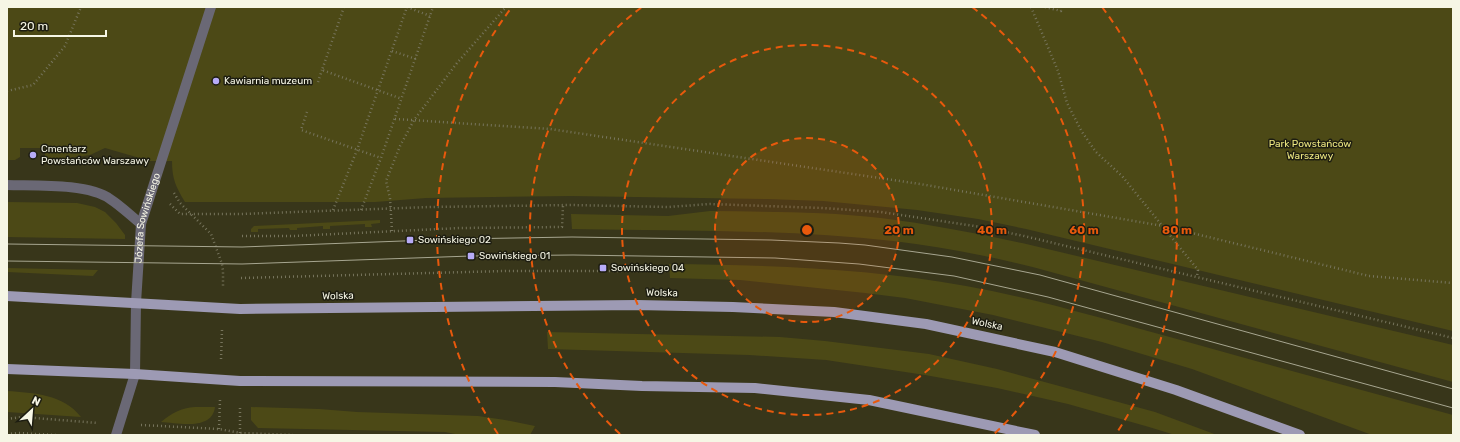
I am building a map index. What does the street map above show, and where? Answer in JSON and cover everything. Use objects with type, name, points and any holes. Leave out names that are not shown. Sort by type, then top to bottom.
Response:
[{"type":"main road","name":"Wolska","points":[[7,296],[222,309],[267,310],[637,305],[733,307],[834,312],[926,324],[1055,352],[1176,390],[1300,435]]},
{"type":"main road","points":[[7,369],[135,374],[240,381],[555,382],[642,386],[755,388],[869,400],[1035,435]]},
{"type":"street","name":"Józefa Sowińskiego","points":[[116,435],[135,374],[136,303],[141,224],[211,7]]},
{"type":"street","points":[[7,185],[65,186],[91,191],[109,198],[141,224]]},
{"type":"path","points":[[7,91],[33,84],[64,46],[81,7]]},
{"type":"path","points":[[318,82],[344,7]]},
{"type":"path","points":[[333,210],[357,150],[407,7],[430,16]]},
{"type":"path","points":[[361,210],[395,119],[433,7]]},
{"type":"path","points":[[392,231],[386,181],[400,146],[414,120],[457,63],[506,7]]},
{"type":"path","points":[[1032,7],[1058,71],[1067,102],[1082,132],[1096,152],[1122,176],[1163,226],[1198,270],[1197,276]]},
{"type":"path","points":[[1045,7],[1061,11],[1062,7]]},
{"type":"path","points":[[392,51],[416,59]]},
{"type":"path","points":[[322,70],[402,99]]},
{"type":"path","points":[[307,112],[301,130],[381,158]]},
{"type":"path","points":[[395,119],[550,129],[920,184],[1163,226],[1369,276],[1453,283]]},
{"type":"path","points":[[173,191],[180,203],[208,229],[214,239]]},
{"type":"path","points":[[166,199],[180,214],[562,206],[668,207],[710,204],[822,208],[881,212],[981,227],[1197,276],[1453,338]]},
{"type":"path","points":[[242,236],[293,236],[460,228],[562,227],[562,206]]},
{"type":"path","points":[[241,278],[505,271],[670,272]]},
{"type":"path","points":[[219,430],[220,406]]},
{"type":"path","points":[[240,406],[240,434]]},
{"type":"path","points":[[7,419],[22,417],[81,422]]},
{"type":"path","points":[[161,426],[219,430],[240,434],[293,435]]},
{"type":"path","points":[[7,434],[18,432],[56,435]]},
{"type":"green space","name":"Park Powstańców Warszawy","points":[[7,7],[1453,7],[1453,331],[1026,229],[978,219],[917,210],[823,201],[571,196],[426,198],[375,202],[185,202],[175,183],[172,161],[150,161],[105,148],[90,155],[49,161],[45,157],[45,148],[20,148],[20,157],[15,160],[7,160]]},
{"type":"green space","points":[[7,202],[77,203],[95,207],[105,212],[116,223],[125,235],[125,239],[7,237]]},
{"type":"green space","points":[[710,211],[838,214],[899,220],[1022,243],[1453,345],[1453,382],[1051,272],[1012,262],[913,243],[853,237],[773,232],[572,229],[571,214],[668,216]]},
{"type":"green space","points":[[380,220],[380,223],[371,224],[372,227],[365,227],[365,224],[330,226],[330,229],[323,229],[323,226],[297,228],[297,230],[290,230],[289,228],[258,229],[258,232],[251,232],[251,229],[254,226]]},
{"type":"green space","points":[[669,264],[744,265],[855,271],[929,280],[993,291],[1072,310],[1453,415],[1453,435],[1372,435],[1192,369],[1102,342],[993,315],[905,298],[865,293],[740,280],[670,278]]},
{"type":"green space","points":[[7,268],[98,270],[93,276],[7,272]]},
{"type":"green space","points":[[547,332],[780,337],[929,354],[997,369],[1155,412],[1217,435],[1175,435],[1068,404],[997,388],[826,360],[749,355],[548,349]]},
{"type":"green space","points":[[7,391],[38,394],[57,399],[74,409],[81,417],[7,412]]},
{"type":"green space","points":[[215,407],[213,415],[208,420],[201,423],[185,424],[161,422],[185,408]]},
{"type":"green space","points":[[251,407],[478,416],[535,426],[530,435],[460,435],[445,432],[258,428],[251,420]]},
{"type":"tram line","points":[[7,244],[242,247],[456,239],[572,237],[771,240],[865,245],[952,257],[1040,275],[1453,389]]},
{"type":"tram line","points":[[7,261],[242,264],[471,256],[573,255],[775,258],[859,264],[954,276],[1048,297],[1453,408]]},
{"type":"place","name":"Kawiarnia muzeum","points":[[216,81]]},
{"type":"place","name":"Cmentarz Powstańców Warszawy","points":[[33,155]]},
{"type":"place","name":"Sowińskiego 02","points":[[410,240]]},
{"type":"place","name":"Sowińskiego 01","points":[[471,256]]},
{"type":"place","name":"Sowińskiego 04","points":[[603,268]]}]
